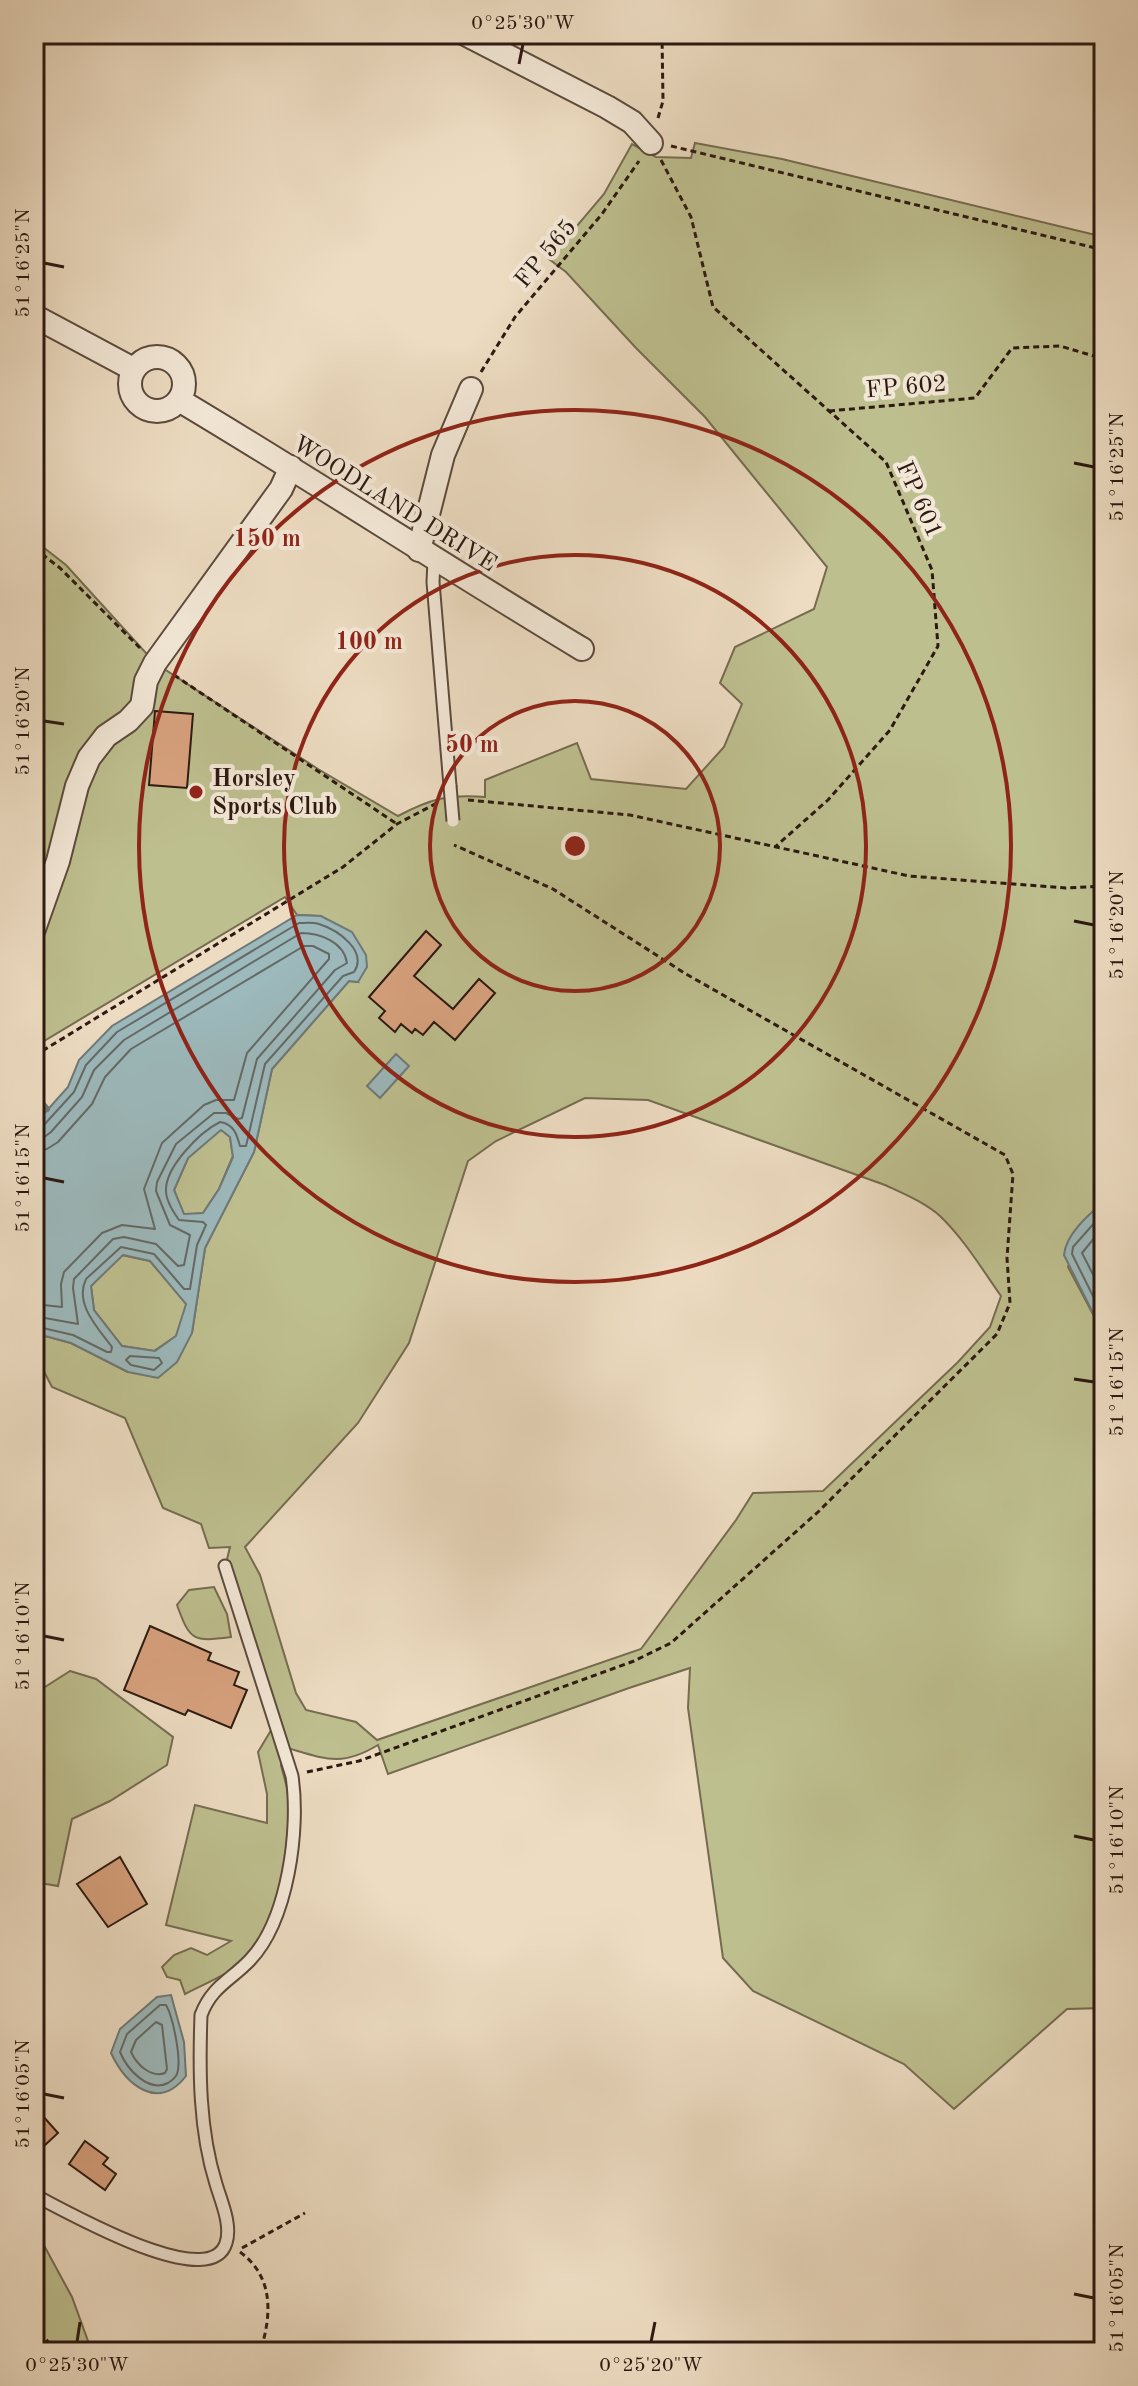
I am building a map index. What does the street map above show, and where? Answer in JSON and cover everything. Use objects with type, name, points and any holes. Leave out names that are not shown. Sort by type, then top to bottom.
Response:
[{"type":"street","points":[[465,34],[607,107],[632,122],[651,143]]},
{"type":"street","points":[[34,316],[133,369]]},
{"type":"street","points":[[158,356],[172,361],[182,372],[185,386],[179,400],[168,409],[155,412],[141,407],[132,396],[129,382],[133,369],[144,359],[158,356]]},
{"type":"street","points":[[426,555],[443,455],[471,389]]},
{"type":"street","name":"WOODLAND DRIVE","points":[[179,400],[582,649]]},
{"type":"street","points":[[34,929],[58,861],[77,786],[89,758],[106,736],[128,721],[142,706],[146,681],[155,663],[281,489],[291,467]]},
{"type":"lane","points":[[426,555],[433,582],[453,821]]},
{"type":"lane","points":[[34,2195],[147,2249],[186,2260],[206,2261],[220,2253],[227,2243],[226,2218],[205,2139],[201,2015],[207,1998],[250,1960],[273,1923],[291,1853],[296,1797],[225,1566]]},
{"type":"path","name":"FP 565","points":[[471,389],[515,317],[602,214],[651,143],[663,101],[662,34]]},
{"type":"path","points":[[651,143],[683,148],[1104,250]]},
{"type":"path","name":"FP 601","points":[[651,143],[691,217],[713,307],[886,462],[932,570],[938,646],[890,730],[828,800],[774,849]]},
{"type":"path","name":"FP 602","points":[[829,411],[975,398],[1012,348],[1060,346],[1104,359]]},
{"type":"path","points":[[34,548],[60,568],[155,663],[397,824]]},
{"type":"path","points":[[459,800],[630,815],[774,849],[909,876],[1066,888],[1104,886]]},
{"type":"path","points":[[34,1056],[343,867],[397,824],[436,803],[448,802]]},
{"type":"path","points":[[292,1776],[359,1761],[634,1661],[671,1643],[818,1512],[997,1334],[1010,1303],[1007,1258],[1013,1174],[1005,1155],[686,974],[553,889],[454,845]]},
{"type":"path","points":[[227,2243],[244,2248],[305,2213]]},
{"type":"path","points":[[227,2243],[255,2263],[267,2294],[269,2321],[260,2352]]},
{"type":"path","points":[[34,2324],[56,2352]]},
{"type":"green space","points":[[695,143],[782,159],[1104,237],[1104,1202],[1086,1218],[1068,1267],[1104,1335],[1104,2008],[1067,2009],[954,2109],[904,2064],[753,1991],[723,1958],[688,1708],[690,1668],[388,1774],[378,1745],[355,1756],[335,1759],[291,1749],[281,1765],[289,1813],[286,1856],[268,1922],[243,1961],[185,1994],[180,1980],[167,1977],[162,1967],[174,1955],[191,1948],[207,1955],[231,1941],[166,1925],[195,1805],[267,1823],[267,1794],[258,1752],[273,1727],[223,1576],[230,1547],[209,1548],[201,1524],[163,1508],[125,1418],[52,1387],[39,1362],[34,1361],[34,1333],[71,1343],[128,1372],[192,1333],[205,1248],[254,1152],[272,1069],[349,981],[358,982],[321,916],[297,915],[285,897],[34,1047],[34,540],[66,565],[155,663],[318,769],[398,816],[440,799],[485,797],[485,780],[577,743],[591,779],[686,789],[724,747],[742,704],[720,683],[735,647],[814,609],[827,567],[705,417],[566,272],[549,259],[604,194],[632,144],[656,157],[691,158]],"holes":[[[585,1098],[648,1100],[885,1185],[927,1207],[957,1234],[1001,1296],[990,1327],[958,1362],[823,1491],[753,1493],[641,1649],[377,1740],[356,1722],[306,1710],[296,1693],[260,1575],[245,1547],[358,1423],[409,1343],[468,1161],[496,1141]]]},
{"type":"green space","points":[[221,1129],[230,1137],[233,1156],[219,1189],[203,1213],[184,1215],[174,1190],[188,1158]]},
{"type":"green space","points":[[122,1255],[150,1261],[187,1304],[176,1336],[154,1351],[122,1346],[94,1310],[91,1286]]},
{"type":"green space","points":[[214,1587],[227,1614],[231,1637],[201,1639],[190,1632],[177,1605],[189,1590]]},
{"type":"green space","points":[[70,1671],[96,1679],[173,1737],[167,1765],[110,1801],[72,1819],[58,1886],[34,1882],[34,1694]]},
{"type":"green space","points":[[34,2227],[72,2297],[92,2352],[34,2352]]},
{"type":"water","points":[[297,915],[321,916],[352,932],[366,955],[367,967],[358,982],[349,981],[272,1069],[254,1152],[205,1248],[192,1333],[177,1362],[158,1378],[128,1372],[71,1343],[34,1333],[34,1125],[68,1087],[79,1060],[112,1026]],"holes":[[[221,1130],[230,1137],[233,1157],[219,1189],[203,1213],[184,1214],[174,1190],[188,1158]],[[123,1255],[150,1261],[186,1304],[176,1336],[155,1351],[122,1346],[94,1310],[91,1286]]]},
{"type":"water","points":[[396,1054],[409,1066],[380,1098],[367,1086]]},
{"type":"water","points":[[1104,1202],[1104,1335],[1064,1255],[1073,1232]]},
{"type":"water","points":[[171,1995],[184,2042],[186,2076],[175,2087],[154,2093],[134,2084],[111,2053],[120,2029],[157,1997]]},
{"type":"building","points":[[155,711],[193,714],[187,788],[149,785]]},
{"type":"building","points":[[426,931],[441,945],[414,976],[453,1009],[479,979],[495,993],[455,1040],[434,1022],[423,1035],[415,1029],[412,1033],[401,1024],[395,1032],[379,1018],[385,1011],[369,997]]},
{"type":"building","points":[[150,1626],[211,1653],[208,1660],[239,1672],[234,1685],[247,1690],[231,1728],[188,1710],[185,1715],[124,1690]]},
{"type":"building","points":[[120,1857],[147,1904],[108,1927],[77,1884]]},
{"type":"building","points":[[34,2106],[58,2133],[44,2146],[34,2135]]},
{"type":"building","points":[[85,2141],[108,2158],[103,2164],[116,2174],[105,2190],[69,2164]]},
{"type":"waterway","points":[[34,1094],[47,1109]]},
{"type":"place","name":"Horsley Sports Club","points":[[196,792]]}]
